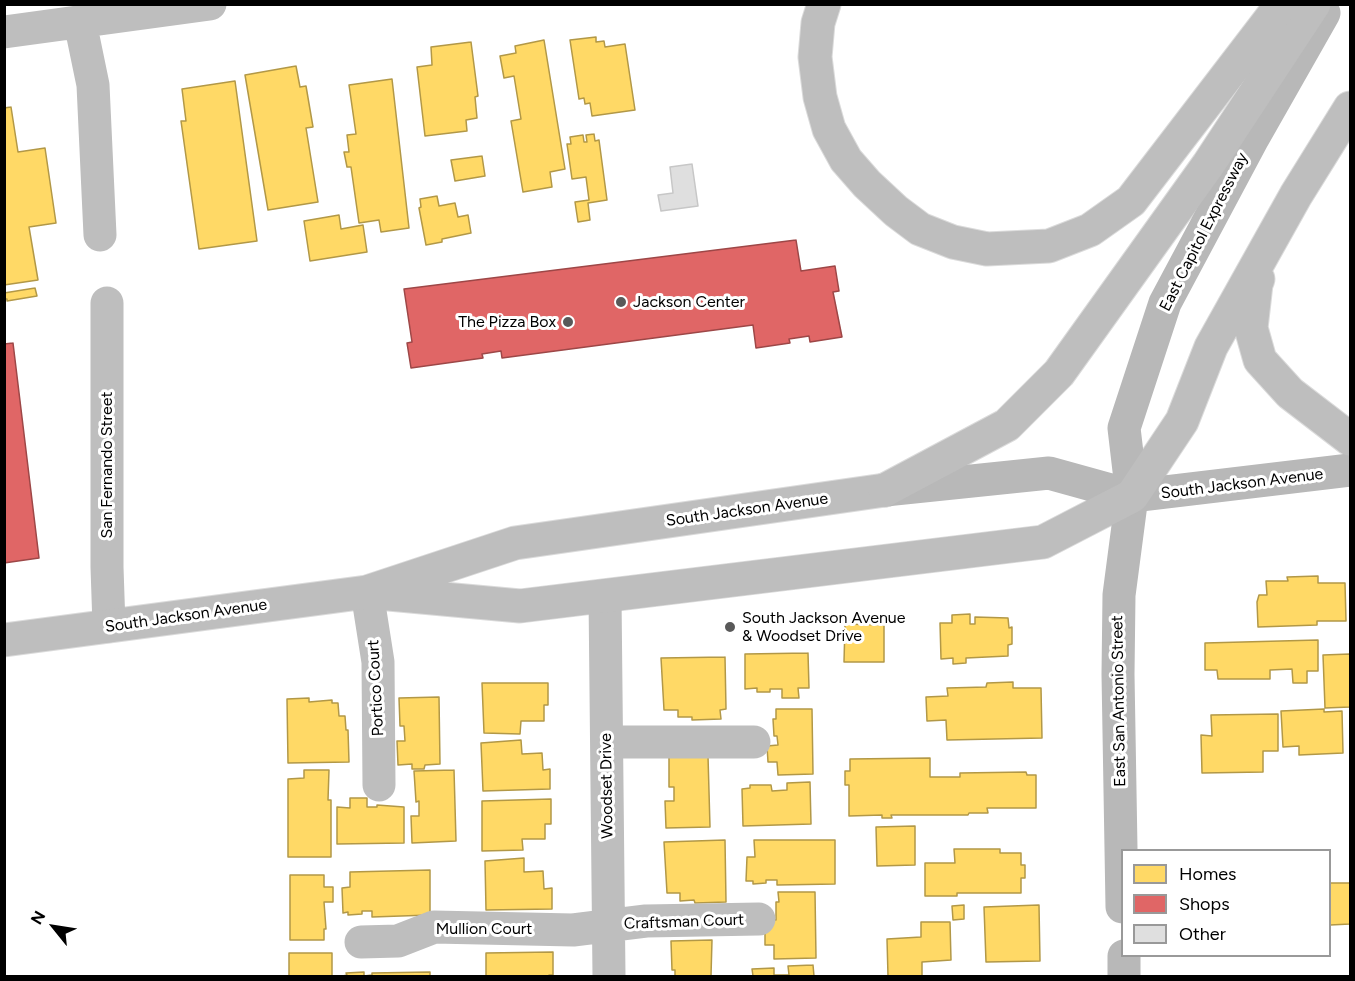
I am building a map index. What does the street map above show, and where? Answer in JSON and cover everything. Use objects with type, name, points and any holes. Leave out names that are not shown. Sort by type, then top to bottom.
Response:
[{"type":"main road","points":[[4,32],[210,4]]},
{"type":"main road","points":[[824,4],[818,23],[815,57],[820,97],[829,129],[846,160],[867,184],[896,211],[920,229],[953,242],[987,249],[1049,246],[1090,230],[1131,201],[1282,4]]},
{"type":"main road","points":[[885,490],[1007,424],[1059,373],[1208,165],[1314,4]]},
{"type":"main road","name":"East Capitol Expressway","points":[[1132,496],[1124,428],[1165,303],[1252,138],[1329,4]]},
{"type":"main road","points":[[80,22],[93,85],[100,235]]},
{"type":"main road","points":[[1132,496],[1182,421],[1210,347],[1296,195],[1350,108]]},
{"type":"main road","points":[[1296,195],[1256,284],[1251,328],[1260,360],[1290,393],[1350,439]]},
{"type":"main road","name":"San Fernando Street","points":[[107,303],[109,626]]},
{"type":"main road","name":"South Jackson Avenue","points":[[367,592],[520,606],[605,596],[703,582],[1043,542],[1132,496],[1350,471]]},
{"type":"main road","name":"South Jackson Avenue","points":[[4,640],[367,592],[515,543],[885,490],[1049,473],[1132,496]]},
{"type":"main road","name":"East San Antonio Street","points":[[1121,850],[1119,595],[1132,496]]},
{"type":"main road","name":"Portico Court","points":[[367,592],[378,662],[379,785]]},
{"type":"main road","name":"Woodset Drive","points":[[605,596],[609,976]]},
{"type":"main road","points":[[607,742],[754,742]]},
{"type":"main road","name":"Craftsman Court","points":[[609,926],[646,921],[759,920]]},
{"type":"main road","name":"Mullion Court","points":[[361,942],[398,941],[434,927],[573,930],[609,926]]},
{"type":"main road","points":[[1124,957],[1124,976]]},
{"type":"building: Homes","points":[[596,37],[596,42],[604,41],[605,47],[625,44],[635,110],[592,116],[590,103],[585,104],[584,98],[579,99],[570,40]]},
{"type":"building: Homes","points":[[544,40],[565,169],[550,172],[552,187],[523,192],[511,121],[521,119],[514,76],[504,78],[500,56],[516,53],[515,46]]},
{"type":"building: Homes","points":[[471,42],[478,96],[475,97],[477,118],[466,120],[467,131],[425,136],[417,67],[432,65],[431,47]]},
{"type":"building: Homes","points":[[296,66],[300,87],[306,86],[313,127],[306,128],[318,202],[268,210],[245,75]]},
{"type":"building: Homes","points":[[392,79],[409,228],[381,232],[379,220],[359,223],[351,167],[347,167],[344,152],[349,152],[347,135],[356,134],[349,85]]},
{"type":"building: Homes","points":[[235,81],[257,241],[199,249],[181,121],[186,121],[182,89]]},
{"type":"building: Homes","points":[[11,107],[18,152],[45,148],[56,223],[29,227],[38,280],[4,285],[4,108]]},
{"type":"building: Homes","points":[[594,134],[595,141],[599,140],[607,200],[588,203],[590,220],[578,222],[575,202],[589,200],[586,177],[572,179],[567,144],[571,144],[570,137],[583,135],[584,142],[587,142],[586,135]]},
{"type":"building: Homes","points":[[482,156],[485,176],[455,181],[451,160]]},
{"type":"building: Homes","points":[[437,196],[439,206],[455,203],[458,217],[468,215],[471,233],[426,245],[419,208],[421,207],[420,199]]},
{"type":"building: Homes","points":[[339,215],[341,229],[363,225],[367,252],[310,261],[304,221]]},
{"type":"building: Homes","points":[[35,288],[37,296],[7,301],[4,299],[4,293]]},
{"type":"building: Homes","points":[[1318,576],[1318,583],[1345,583],[1346,621],[1317,621],[1317,625],[1258,627],[1257,602],[1259,595],[1267,595],[1266,581],[1288,581],[1287,577]]},
{"type":"building: Homes","points":[[970,614],[970,624],[975,624],[975,617],[1008,618],[1009,628],[1012,627],[1012,644],[1008,645],[1008,656],[966,658],[966,663],[953,664],[953,658],[941,659],[940,623],[952,623],[952,615]]},
{"type":"building: Homes","points":[[845,624],[884,625],[884,662],[844,662]]},
{"type":"building: Homes","points":[[1318,640],[1318,671],[1307,671],[1307,683],[1293,683],[1292,669],[1270,670],[1270,679],[1218,679],[1217,670],[1205,670],[1205,643]]},
{"type":"building: Homes","points":[[808,653],[809,688],[798,688],[799,698],[782,698],[782,689],[757,692],[757,688],[745,689],[745,654]]},
{"type":"building: Homes","points":[[1350,654],[1350,707],[1325,708],[1323,655]]},
{"type":"building: Homes","points":[[725,657],[726,709],[720,710],[721,719],[692,720],[692,717],[678,717],[678,710],[664,710],[661,658]]},
{"type":"building: Homes","points":[[1013,682],[1013,688],[1041,688],[1042,738],[947,740],[946,720],[927,721],[926,697],[948,696],[947,688],[986,687],[987,683]]},
{"type":"building: Homes","points":[[482,683],[548,683],[548,705],[544,705],[544,721],[521,721],[520,734],[484,733]]},
{"type":"building: Homes","points":[[439,697],[440,764],[425,765],[424,769],[412,769],[412,764],[398,765],[397,741],[405,741],[404,726],[400,726],[399,698]]},
{"type":"building: Homes","points":[[309,698],[309,702],[332,700],[332,703],[338,703],[339,716],[345,716],[346,730],[348,730],[349,762],[288,763],[287,699]]},
{"type":"building: Homes","points":[[776,709],[812,709],[813,774],[778,775],[777,762],[768,762],[767,746],[778,745],[777,736],[774,736],[773,719],[776,719]]},
{"type":"building: Homes","points":[[1324,709],[1324,712],[1342,711],[1343,753],[1299,755],[1299,746],[1283,747],[1281,711]]},
{"type":"building: Homes","points":[[1278,714],[1278,751],[1263,751],[1263,772],[1202,773],[1201,735],[1212,736],[1211,715]]},
{"type":"building: Homes","points":[[521,740],[522,754],[542,753],[543,770],[550,769],[550,789],[483,791],[481,743]]},
{"type":"building: Homes","points":[[708,756],[710,827],[666,828],[665,801],[674,801],[674,787],[669,787],[669,757]]},
{"type":"building: Homes","points":[[930,758],[930,777],[960,777],[960,773],[1026,772],[1027,775],[1036,775],[1036,808],[987,808],[988,813],[969,813],[968,815],[891,815],[892,818],[882,818],[882,815],[849,816],[849,785],[845,785],[845,771],[850,771],[850,759]]},
{"type":"building: Homes","points":[[304,770],[329,770],[331,857],[288,857],[288,779],[304,778]]},
{"type":"building: Homes","points":[[454,770],[456,841],[412,843],[411,816],[419,816],[414,771]]},
{"type":"building: Homes","points":[[810,782],[811,824],[743,826],[742,789],[750,788],[750,785],[771,785],[772,791],[787,790],[787,783]]},
{"type":"building: Homes","points":[[350,798],[367,798],[367,807],[377,807],[377,805],[404,807],[404,843],[337,844],[337,807],[350,808]]},
{"type":"building: Homes","points":[[551,799],[551,824],[545,824],[545,839],[522,839],[523,850],[482,851],[482,801]]},
{"type":"building: Homes","points":[[915,826],[915,865],[877,866],[876,827]]},
{"type":"building: Homes","points":[[725,840],[726,902],[680,901],[680,893],[667,893],[664,842]]},
{"type":"building: Homes","points":[[754,840],[835,840],[835,884],[777,885],[777,880],[766,880],[766,883],[753,884],[753,881],[746,881],[747,857],[755,857]]},
{"type":"building: Homes","points":[[954,849],[1000,849],[1000,853],[1021,853],[1021,865],[1025,865],[1025,878],[1021,878],[1021,893],[957,893],[957,896],[925,896],[925,863],[955,863]]},
{"type":"building: Homes","points":[[524,858],[524,872],[543,871],[544,889],[552,888],[552,909],[486,910],[485,861]]},
{"type":"building: Homes","points":[[430,870],[430,915],[372,917],[372,911],[348,915],[348,912],[343,913],[342,888],[350,887],[350,872]]},
{"type":"building: Homes","points":[[290,875],[324,875],[324,887],[333,887],[333,902],[324,902],[326,929],[324,929],[324,940],[290,940]]},
{"type":"building: Homes","points":[[1331,883],[1350,883],[1350,924],[1331,925]]},
{"type":"building: Homes","points":[[778,892],[815,892],[816,958],[774,959],[774,945],[765,945],[765,931],[769,919],[776,920]]},
{"type":"building: Homes","points":[[964,905],[964,919],[953,920],[952,906]]},
{"type":"building: Homes","points":[[1039,905],[1040,961],[986,962],[984,907]]},
{"type":"building: Homes","points":[[921,922],[950,922],[951,960],[922,962],[922,976],[888,976],[887,939],[921,937]]},
{"type":"building: Homes","points":[[712,940],[711,976],[675,976],[675,970],[672,970],[671,941]]},
{"type":"building: Homes","points":[[553,952],[553,975],[486,976],[486,953]]},
{"type":"building: Homes","points":[[289,953],[332,953],[332,976],[289,976]]},
{"type":"building: Homes","points":[[813,965],[814,976],[753,976],[752,969],[774,968],[774,975],[789,975],[788,966]]},
{"type":"building: Homes","points":[[364,972],[364,976],[343,976],[347,975],[346,973]]},
{"type":"building: Homes","points":[[430,972],[430,976],[364,976],[372,975],[372,973]]},
{"type":"building: Shops","name":"Jackson Center","points":[[796,240],[801,271],[835,266],[839,291],[833,292],[842,337],[810,342],[809,336],[789,339],[790,343],[756,348],[753,325],[502,358],[501,351],[482,354],[483,358],[411,368],[407,343],[412,342],[404,289]]},
{"type":"building: Shops","points":[[13,343],[39,558],[4,563],[4,344]]},
{"type":"building: Other","points":[[692,164],[698,206],[661,211],[658,195],[673,193],[670,167]]},
{"type":"place","name":"Jackson Center","points":[[621,302]]},
{"type":"place","name":"The Pizza Box","points":[[568,322]]},
{"type":"place","name":"South Jackson Avenue & Woodset Drive","points":[[730,627]]}]
